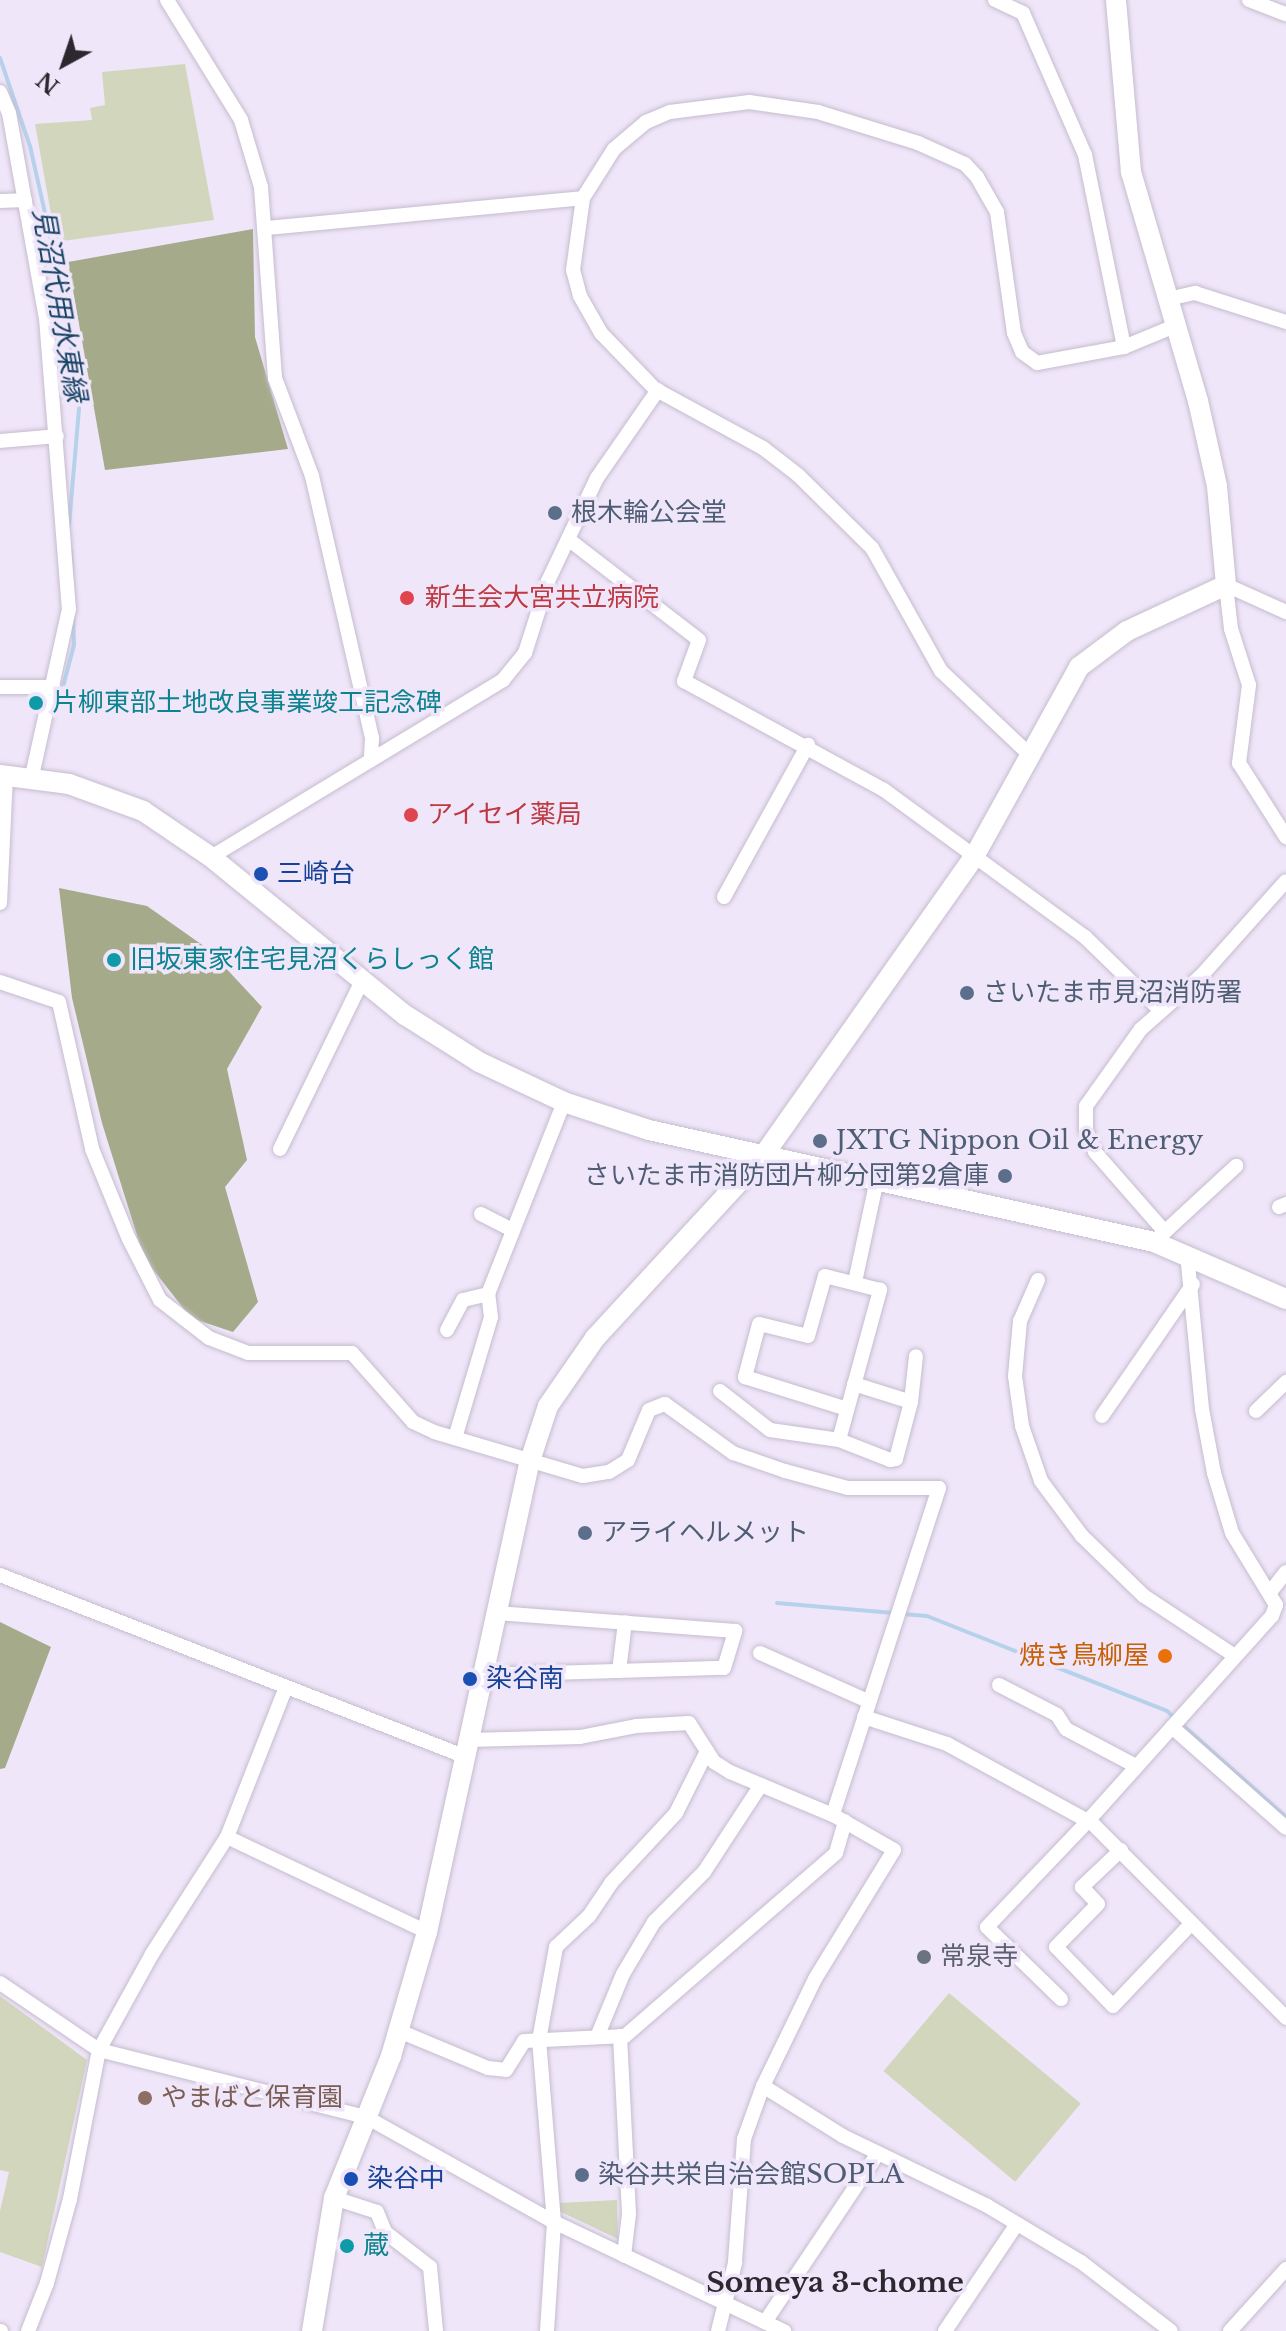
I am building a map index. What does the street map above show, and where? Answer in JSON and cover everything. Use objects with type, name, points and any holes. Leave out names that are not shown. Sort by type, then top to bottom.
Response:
[{"type":"street","points":[[167,0],[241,120],[261,187],[275,378],[315,489],[372,738],[371,760]]},
{"type":"street","points":[[995,0],[1023,13],[1085,155],[1124,347]]},
{"type":"street","points":[[1116,0],[1131,172],[1177,325],[1217,486],[1231,629],[1249,685],[1239,763],[1286,837]]},
{"type":"street","points":[[1249,0],[1286,14]]},
{"type":"street","points":[[0,92],[25,200],[46,318],[57,436],[61,560],[69,609],[32,776]]},
{"type":"street","points":[[1031,756],[941,671],[872,548],[798,475],[763,448],[658,390],[611,344],[580,296],[573,252],[583,198],[614,149],[646,122],[670,112],[749,102],[818,112],[918,143],[965,164],[977,177],[997,212],[1004,292],[1022,352],[1037,363],[1124,347],[1177,325]]},
{"type":"street","points":[[266,228],[583,198]]},
{"type":"street","points":[[0,201],[25,200]]},
{"type":"street","points":[[1168,299],[1195,293],[1286,322]]},
{"type":"street","points":[[211,857],[371,760],[451,716],[517,665],[532,637],[548,581],[568,539],[619,441],[658,390]]},
{"type":"street","points":[[0,441],[57,436]]},
{"type":"street","points":[[568,539],[699,640],[684,681],[808,745],[884,790],[1085,937],[1161,1011]]},
{"type":"street","points":[[312,2331],[334,2198],[399,2031],[427,1932],[530,1461],[548,1406],[575,1363],[763,1156],[975,855],[1031,756],[1064,687],[1090,656],[1127,631],[1226,585],[1286,612]]},
{"type":"street","points":[[0,687],[53,687]]},
{"type":"street","points":[[724,897],[808,745]]},
{"type":"street","points":[[0,903],[3,775],[32,776],[108,795],[143,811],[211,857],[362,981],[479,1062],[564,1102],[649,1130],[763,1156],[1159,1237],[1187,1254],[1286,1299]]},
{"type":"street","points":[[1159,1237],[1095,1152],[1083,1115],[1141,1029],[1201,976],[1286,881]]},
{"type":"street","points":[[280,1149],[362,981]]},
{"type":"street","points":[[0,982],[59,1002],[92,1149],[129,1239],[167,1309],[209,1338],[248,1353],[352,1353],[404,1414],[455,1438],[583,1476],[609,1472],[628,1460],[649,1410],[665,1404],[733,1453],[785,1471],[848,1488],[939,1488],[868,1701],[839,1818],[836,1853],[620,2036],[524,2041],[506,2070],[488,2068],[399,2031]]},
{"type":"street","points":[[455,1438],[491,1317],[488,1294],[564,1102]]},
{"type":"street","points":[[1159,1237],[1236,1166]]},
{"type":"street","points":[[855,1282],[877,1179]]},
{"type":"street","points":[[481,1214],[512,1230]]},
{"type":"street","points":[[1187,1254],[1193,1284],[1202,1409],[1214,1473],[1232,1533],[1286,1620]]},
{"type":"street","points":[[839,1440],[880,1290],[825,1276],[808,1336],[759,1324],[745,1377],[847,1409]]},
{"type":"street","points":[[1038,1280],[1020,1321],[1015,1376],[1022,1426],[1041,1481],[1082,1536],[1144,1596],[1235,1656]]},
{"type":"street","points":[[1102,1416],[1193,1284]]},
{"type":"street","points":[[447,1330],[463,1300],[488,1294]]},
{"type":"street","points":[[720,1391],[770,1430],[839,1440],[896,1459],[911,1402],[916,1356]]},
{"type":"street","points":[[1256,1411],[1286,1382]]},
{"type":"street","points":[[854,1384],[911,1402]]},
{"type":"street","points":[[1061,1999],[987,1927],[1086,1823],[1235,1656],[1286,1572]]},
{"type":"street","points":[[0,1575],[286,1687],[467,1748],[580,1737],[636,1726],[689,1723],[707,1751],[730,1772],[839,1818],[894,1850],[815,1979],[763,2086],[744,2139],[735,2263],[718,2331]]},
{"type":"street","points":[[483,1675],[724,1668],[735,1631],[497,1613]]},
{"type":"street","points":[[619,1671],[625,1622]]},
{"type":"street","points":[[760,1653],[868,1701]]},
{"type":"street","points":[[999,1685],[1057,1715],[1066,1729],[1136,1766]]},
{"type":"street","points":[[28,2331],[61,2235],[99,2050],[152,1954],[227,1837],[286,1687]]},
{"type":"street","points":[[864,1717],[970,1755],[1086,1823],[1121,1850],[1190,1925],[1286,2018]]},
{"type":"street","points":[[1172,1727],[1286,1828]]},
{"type":"street","points":[[547,2331],[554,2222],[539,2040],[556,1947],[589,1916],[611,1883],[676,1813],[707,1751]]},
{"type":"street","points":[[597,2037],[623,1974],[654,1922],[704,1872],[761,1785]]},
{"type":"street","points":[[227,1837],[427,1932]]},
{"type":"street","points":[[1121,1850],[1082,1887],[1098,1904],[1056,1947],[1113,2006],[1190,1925]]},
{"type":"street","points":[[0,1983],[99,2050],[366,2117],[554,2222],[784,2331]]},
{"type":"street","points":[[620,2036],[629,2214],[624,2256]]},
{"type":"street","points":[[763,2086],[878,2153],[1017,2224],[1081,2262],[1171,2331]]},
{"type":"street","points":[[765,2322],[878,2153]]},
{"type":"street","points":[[334,2198],[377,2212],[385,2232],[430,2267],[436,2331]]},
{"type":"street","points":[[945,2331],[1017,2224]]},
{"type":"street","points":[[1230,2331],[1286,2269]]},
{"type":"green space","points":[[185,64],[214,220],[56,242],[35,124],[92,120],[90,108],[105,105],[102,72]]},
{"type":"green space","points":[[253,229],[255,337],[288,449],[105,470],[68,262]]},
{"type":"green space","points":[[59,888],[147,906],[208,949],[262,1007],[227,1069],[247,1160],[225,1187],[258,1302],[233,1332],[191,1318],[144,1258],[102,1123],[72,998]]},
{"type":"green space","points":[[0,1622],[51,1647],[5,1768],[0,1769]]},
{"type":"green space","points":[[949,1993],[1081,2104],[1015,2182],[883,2071]]},
{"type":"green space","points":[[0,1996],[87,2060],[42,2267],[0,2252],[0,2211],[9,2172],[0,2170]]},
{"type":"green space","points":[[617,2200],[618,2239],[559,2211],[559,2203]]},
{"type":"waterway","name":"見沼代用水東縁","points":[[0,58],[30,146],[66,307],[79,409],[69,526]]},
{"type":"waterway","name":"見沼代用水東縁","points":[[60,698],[74,645],[71,551]]},
{"type":"waterway","points":[[777,1603],[894,1613]]},
{"type":"waterway","points":[[903,1614],[927,1616],[1167,1711],[1286,1817]]},
{"type":"place","name":"根木輪公会堂","points":[[555,513]]},
{"type":"place","name":"新生会大宮共立病院","points":[[407,598]]},
{"type":"place","name":"片柳東部土地改良事業竣工記念碑","points":[[36,703]]},
{"type":"place","name":"アイセイ薬局","points":[[411,815]]},
{"type":"place","name":"三崎台","points":[[261,874]]},
{"type":"place","name":"旧坂東家住宅見沼くらしっく館","points":[[114,960]]},
{"type":"place","name":"さいたま市見沼消防署","points":[[967,993]]},
{"type":"place","name":"JXTG Nippon Oil & Energy","points":[[820,1141]]},
{"type":"place","name":"さいたま市消防団片柳分団第2倉庫","points":[[1005,1176]]},
{"type":"place","name":"アライヘルメット","points":[[585,1533]]},
{"type":"place","name":"焼き鳥柳屋","points":[[1165,1656]]},
{"type":"place","name":"染谷南","points":[[470,1679]]},
{"type":"place","name":"常泉寺","points":[[924,1957]]},
{"type":"place","name":"やまばと保育園","points":[[145,2098]]},
{"type":"place","name":"染谷共栄自治会館SOPLA","points":[[582,2175]]},
{"type":"place","name":"染谷中","points":[[351,2179]]},
{"type":"place","name":"蔵","points":[[347,2246]]},
{"type":"district","name":"Someya 3-chome","points":[[835,2283]]}]
